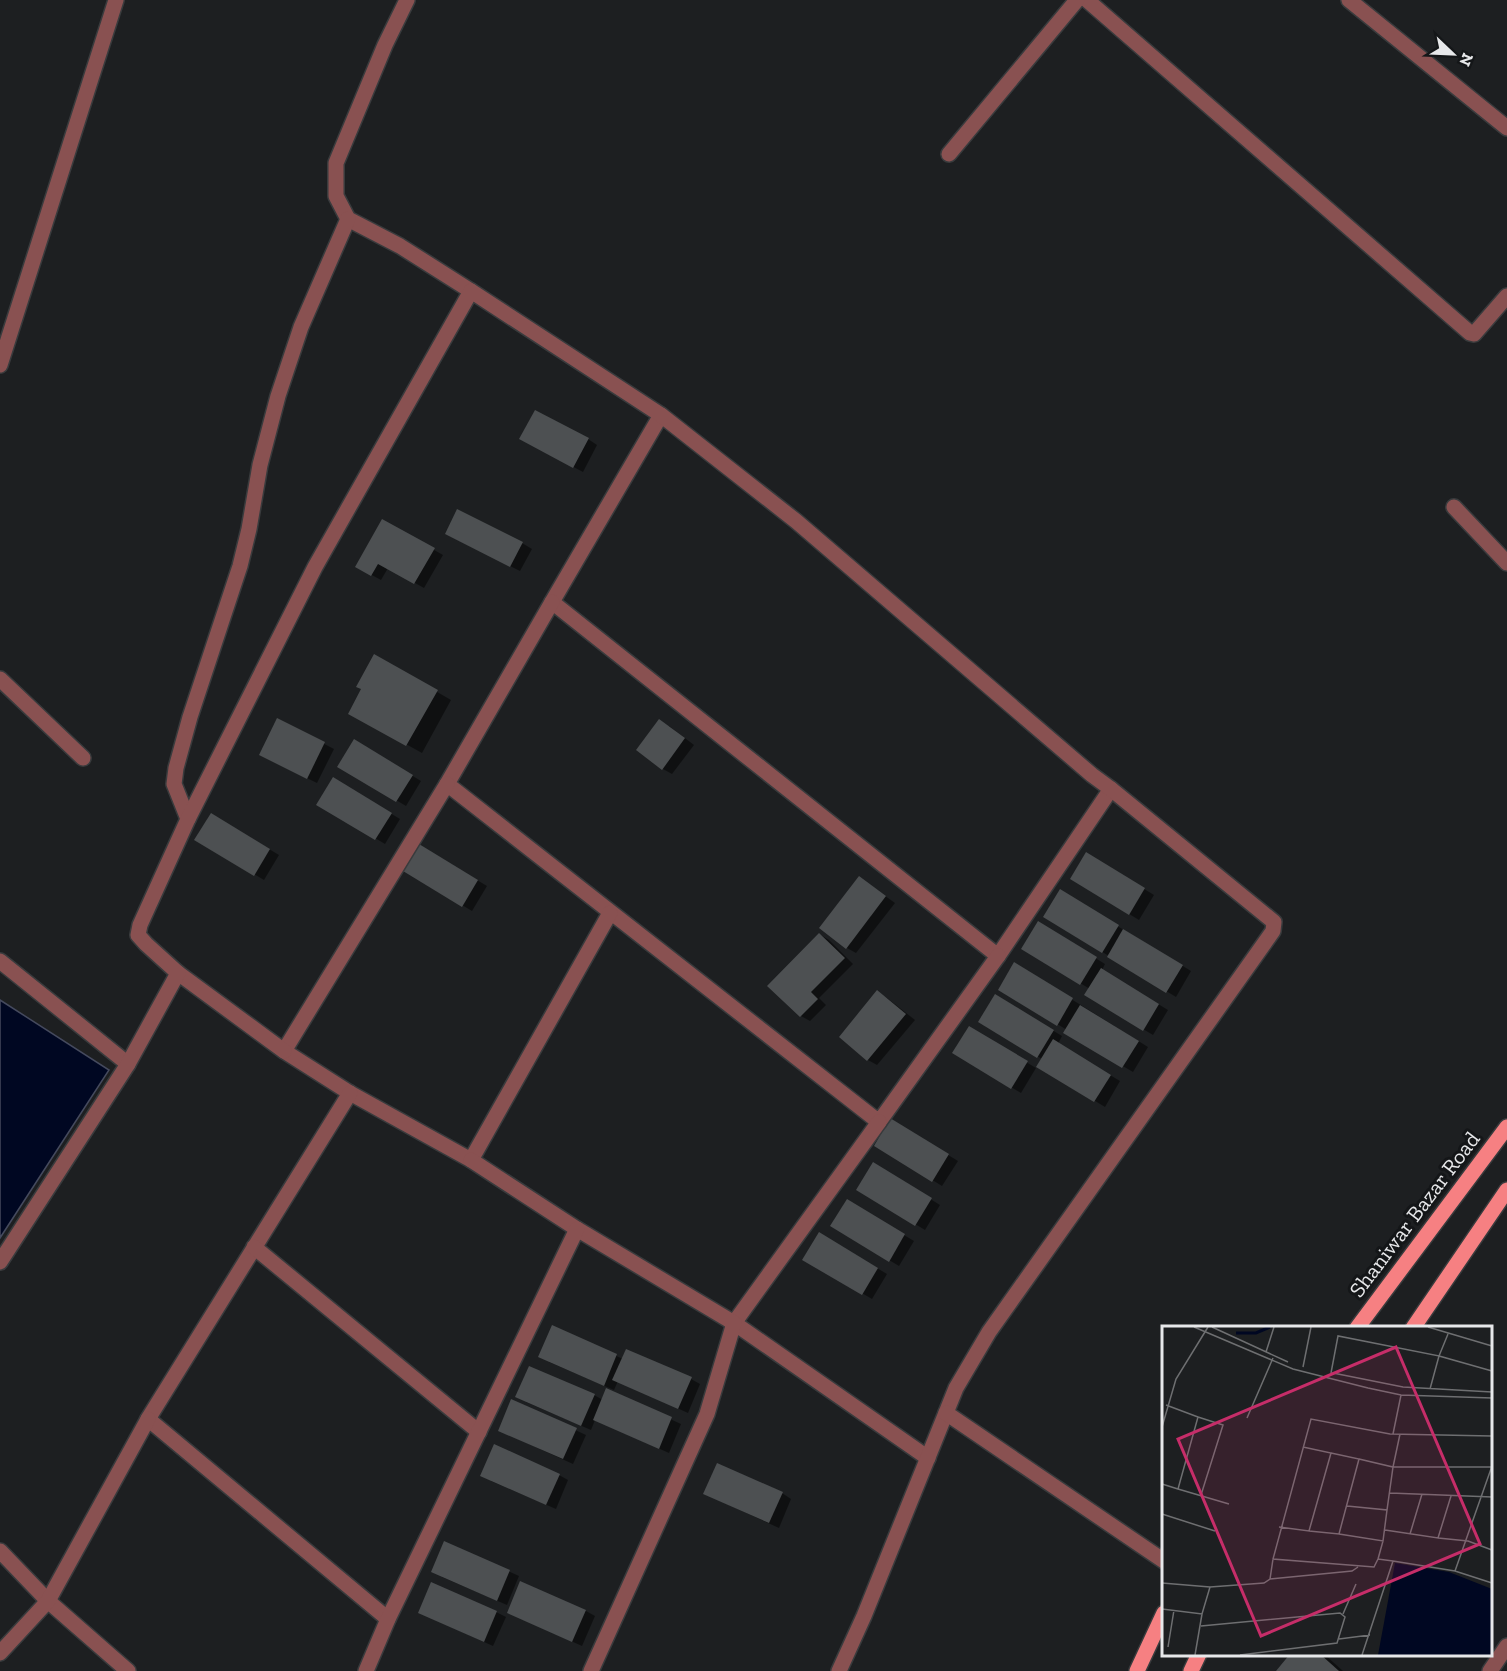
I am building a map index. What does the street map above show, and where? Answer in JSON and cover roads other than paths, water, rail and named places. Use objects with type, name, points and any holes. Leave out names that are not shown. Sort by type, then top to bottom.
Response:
[{"type":"main road","name":"Shaniwar Bazar Road","points":[[1358,1326],[1507,1127]]},
{"type":"main road","points":[[1414,1326],[1507,1191]]},
{"type":"main road","points":[[1137,1671],[1162,1617]]},
{"type":"main road","points":[[1191,1671],[1198,1656]]},
{"type":"street","points":[[0,365],[116,0]]},
{"type":"street","points":[[407,0],[385,45],[336,163],[336,196],[348,219],[400,246],[661,415],[796,521],[1092,775],[1274,922],[1273,931],[989,1332],[956,1388],[864,1616],[839,1671]]},
{"type":"street","points":[[949,154],[1077,0]]},
{"type":"street","points":[[1087,0],[1470,333],[1474,334],[1507,296]]},
{"type":"street","points":[[1349,0],[1507,128]]},
{"type":"street","points":[[188,819],[174,784],[185,737],[240,566],[260,465],[278,396],[302,327],[348,219]]},
{"type":"street","points":[[471,291],[315,567],[188,819],[140,925],[138,935],[178,973],[284,1051],[350,1093],[471,1160],[577,1229],[734,1323],[928,1458]]},
{"type":"street","points":[[284,1051],[447,784],[661,415]]},
{"type":"street","points":[[1455,507],[1507,562]]},
{"type":"street","points":[[552,602],[998,956]]},
{"type":"street","points":[[0,680],[83,758]]},
{"type":"street","points":[[447,784],[879,1122]]},
{"type":"street","points":[[591,1671],[707,1414],[734,1323],[998,956],[1111,789]]},
{"type":"street","points":[[471,1160],[610,913]]},
{"type":"street","points":[[0,961],[128,1064]]},
{"type":"street","points":[[0,1262],[128,1064],[178,973]]},
{"type":"street","points":[[0,1653],[48,1601],[148,1419],[350,1093]]},
{"type":"street","points":[[366,1671],[388,1619],[577,1229]]},
{"type":"street","points":[[254,1247],[479,1432]]},
{"type":"street","points":[[946,1413],[1162,1561]]},
{"type":"street","points":[[148,1419],[388,1619]]},
{"type":"street","points":[[0,1551],[48,1601],[128,1671]]},
{"type":"street","points":[[1490,1671],[1507,1646]]},
{"type":"water","points":[[0,1000],[109,1070],[0,1238]]}]
